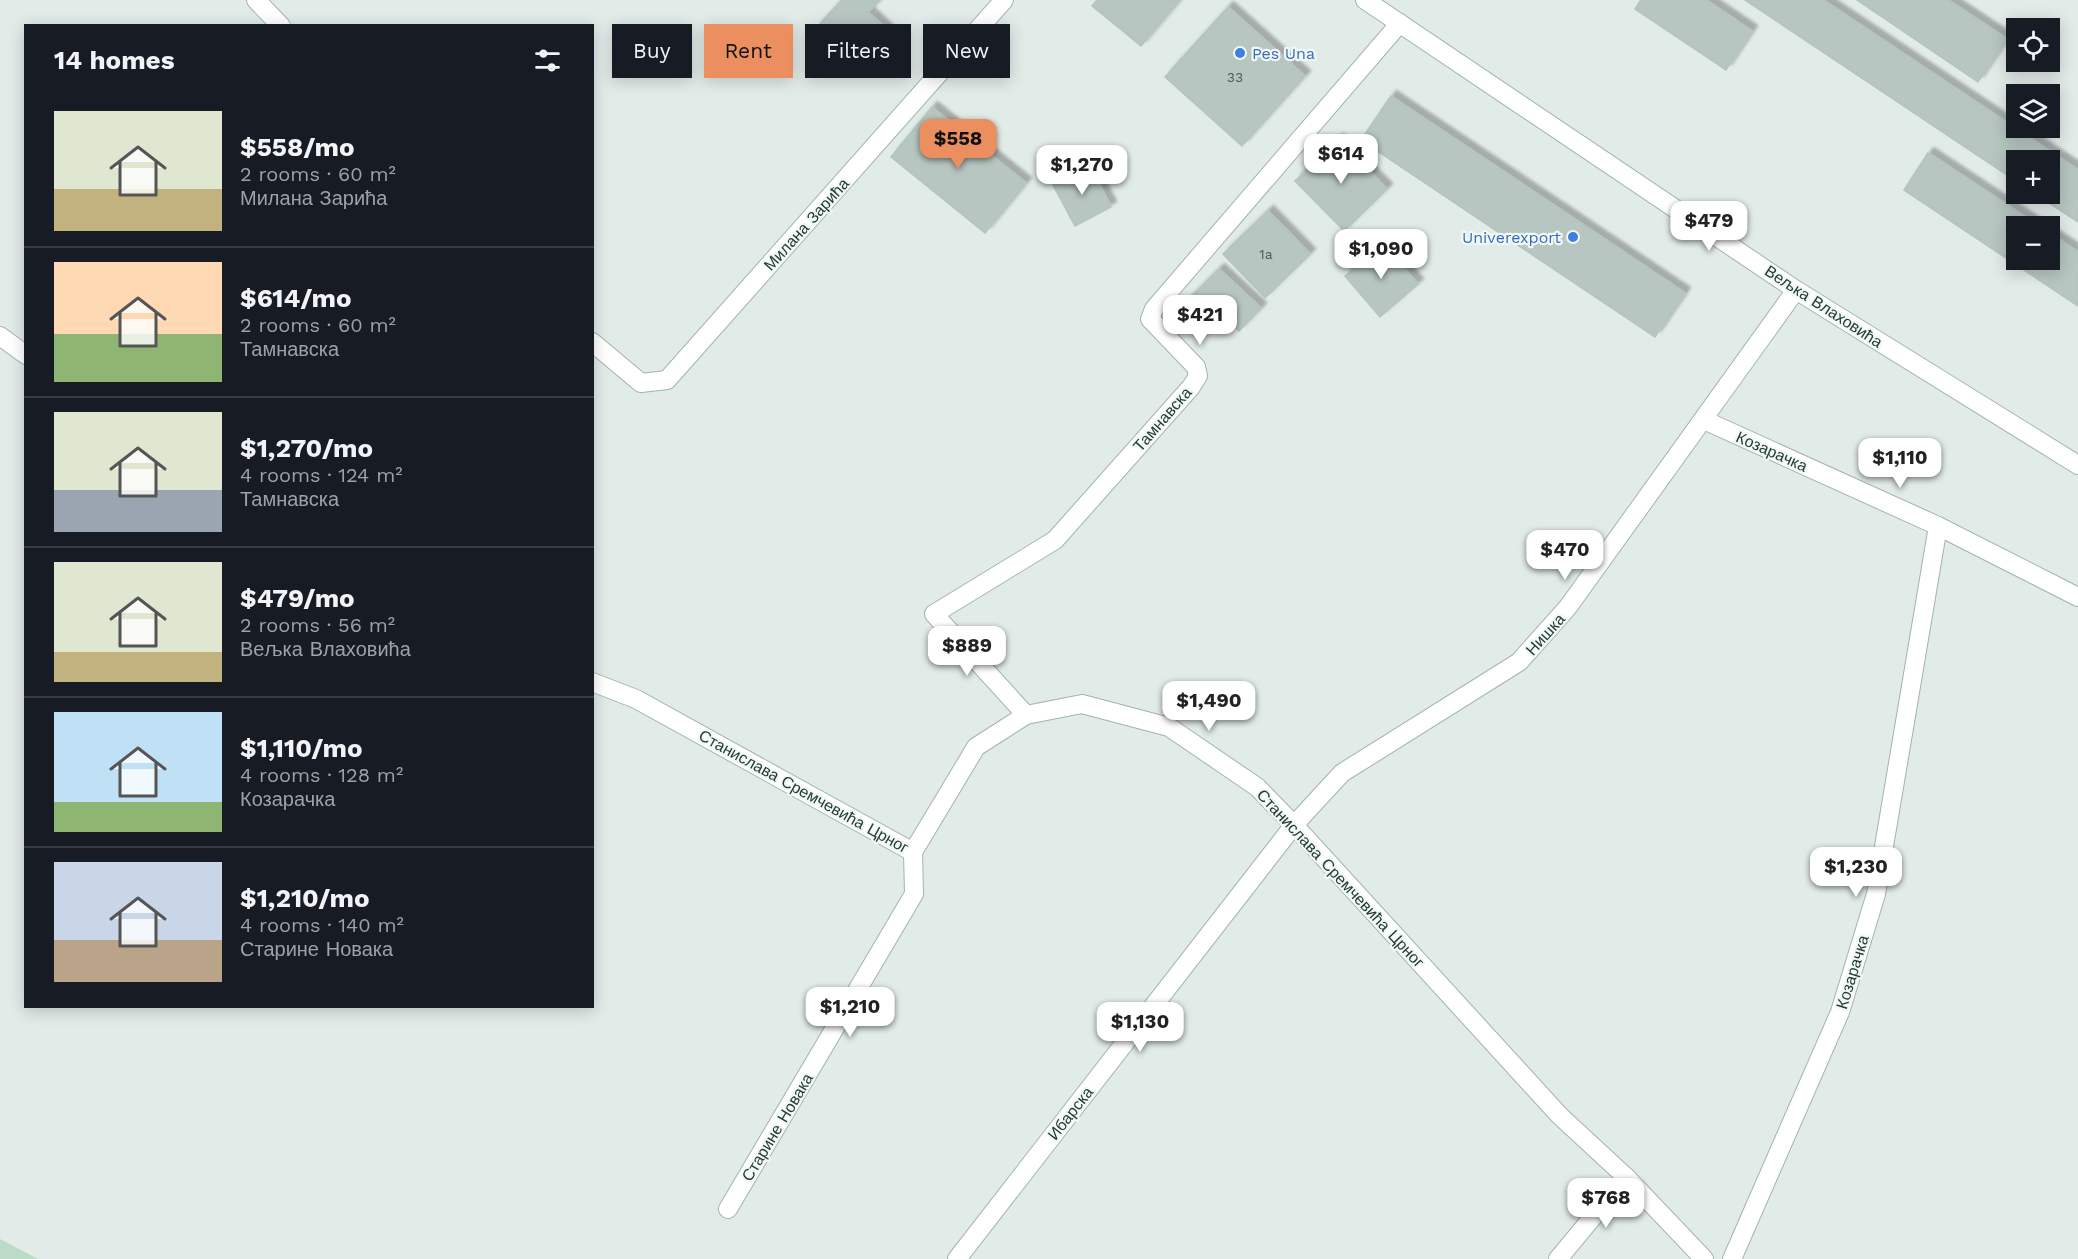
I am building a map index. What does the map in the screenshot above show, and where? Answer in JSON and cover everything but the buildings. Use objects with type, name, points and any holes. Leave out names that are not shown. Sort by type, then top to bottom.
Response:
[{"type":"street","points":[[256,0],[279,24]]},
{"type":"street","name":"Милана Зарића","points":[[594,344],[641,383],[667,380],[1004,0]]},
{"type":"street","name":"Вељка Влаховића","points":[[1365,0],[1796,290],[2078,465]]},
{"type":"street","name":"Тамнавска","points":[[1026,715],[934,614],[1055,540],[1191,387],[1198,376],[1196,367],[1150,319],[1154,309],[1400,23]]},
{"type":"street","name":"Нишка","points":[[1294,825],[1342,773],[1519,662],[1568,608],[1796,290]]},
{"type":"street","points":[[0,336],[24,354]]},
{"type":"street","name":"Козарачка","points":[[1704,420],[1938,526],[2078,597]]},
{"type":"street","name":"Козарачка","points":[[1732,1259],[1840,1012],[1876,894],[1938,526]]},
{"type":"street","name":"Станислава Сремчевића Црног","points":[[594,683],[636,699],[913,852],[976,747],[1026,715],[1082,704],[1169,727],[1257,787],[1560,1116],[1626,1177],[1704,1259]]},
{"type":"street","name":"Ибарска","points":[[957,1259],[1294,825]]},
{"type":"street","name":"Старине Новака","points":[[728,1209],[914,894],[913,852]]},
{"type":"street","points":[[1558,1259],[1626,1177]]},
{"type":"green space","points":[[0,1239],[38,1259],[0,1259]]},
{"type":"place","name":"Pes Una","points":[[1240,53]]},
{"type":"place","name":"Univerexport","points":[[1573,237]]}]
